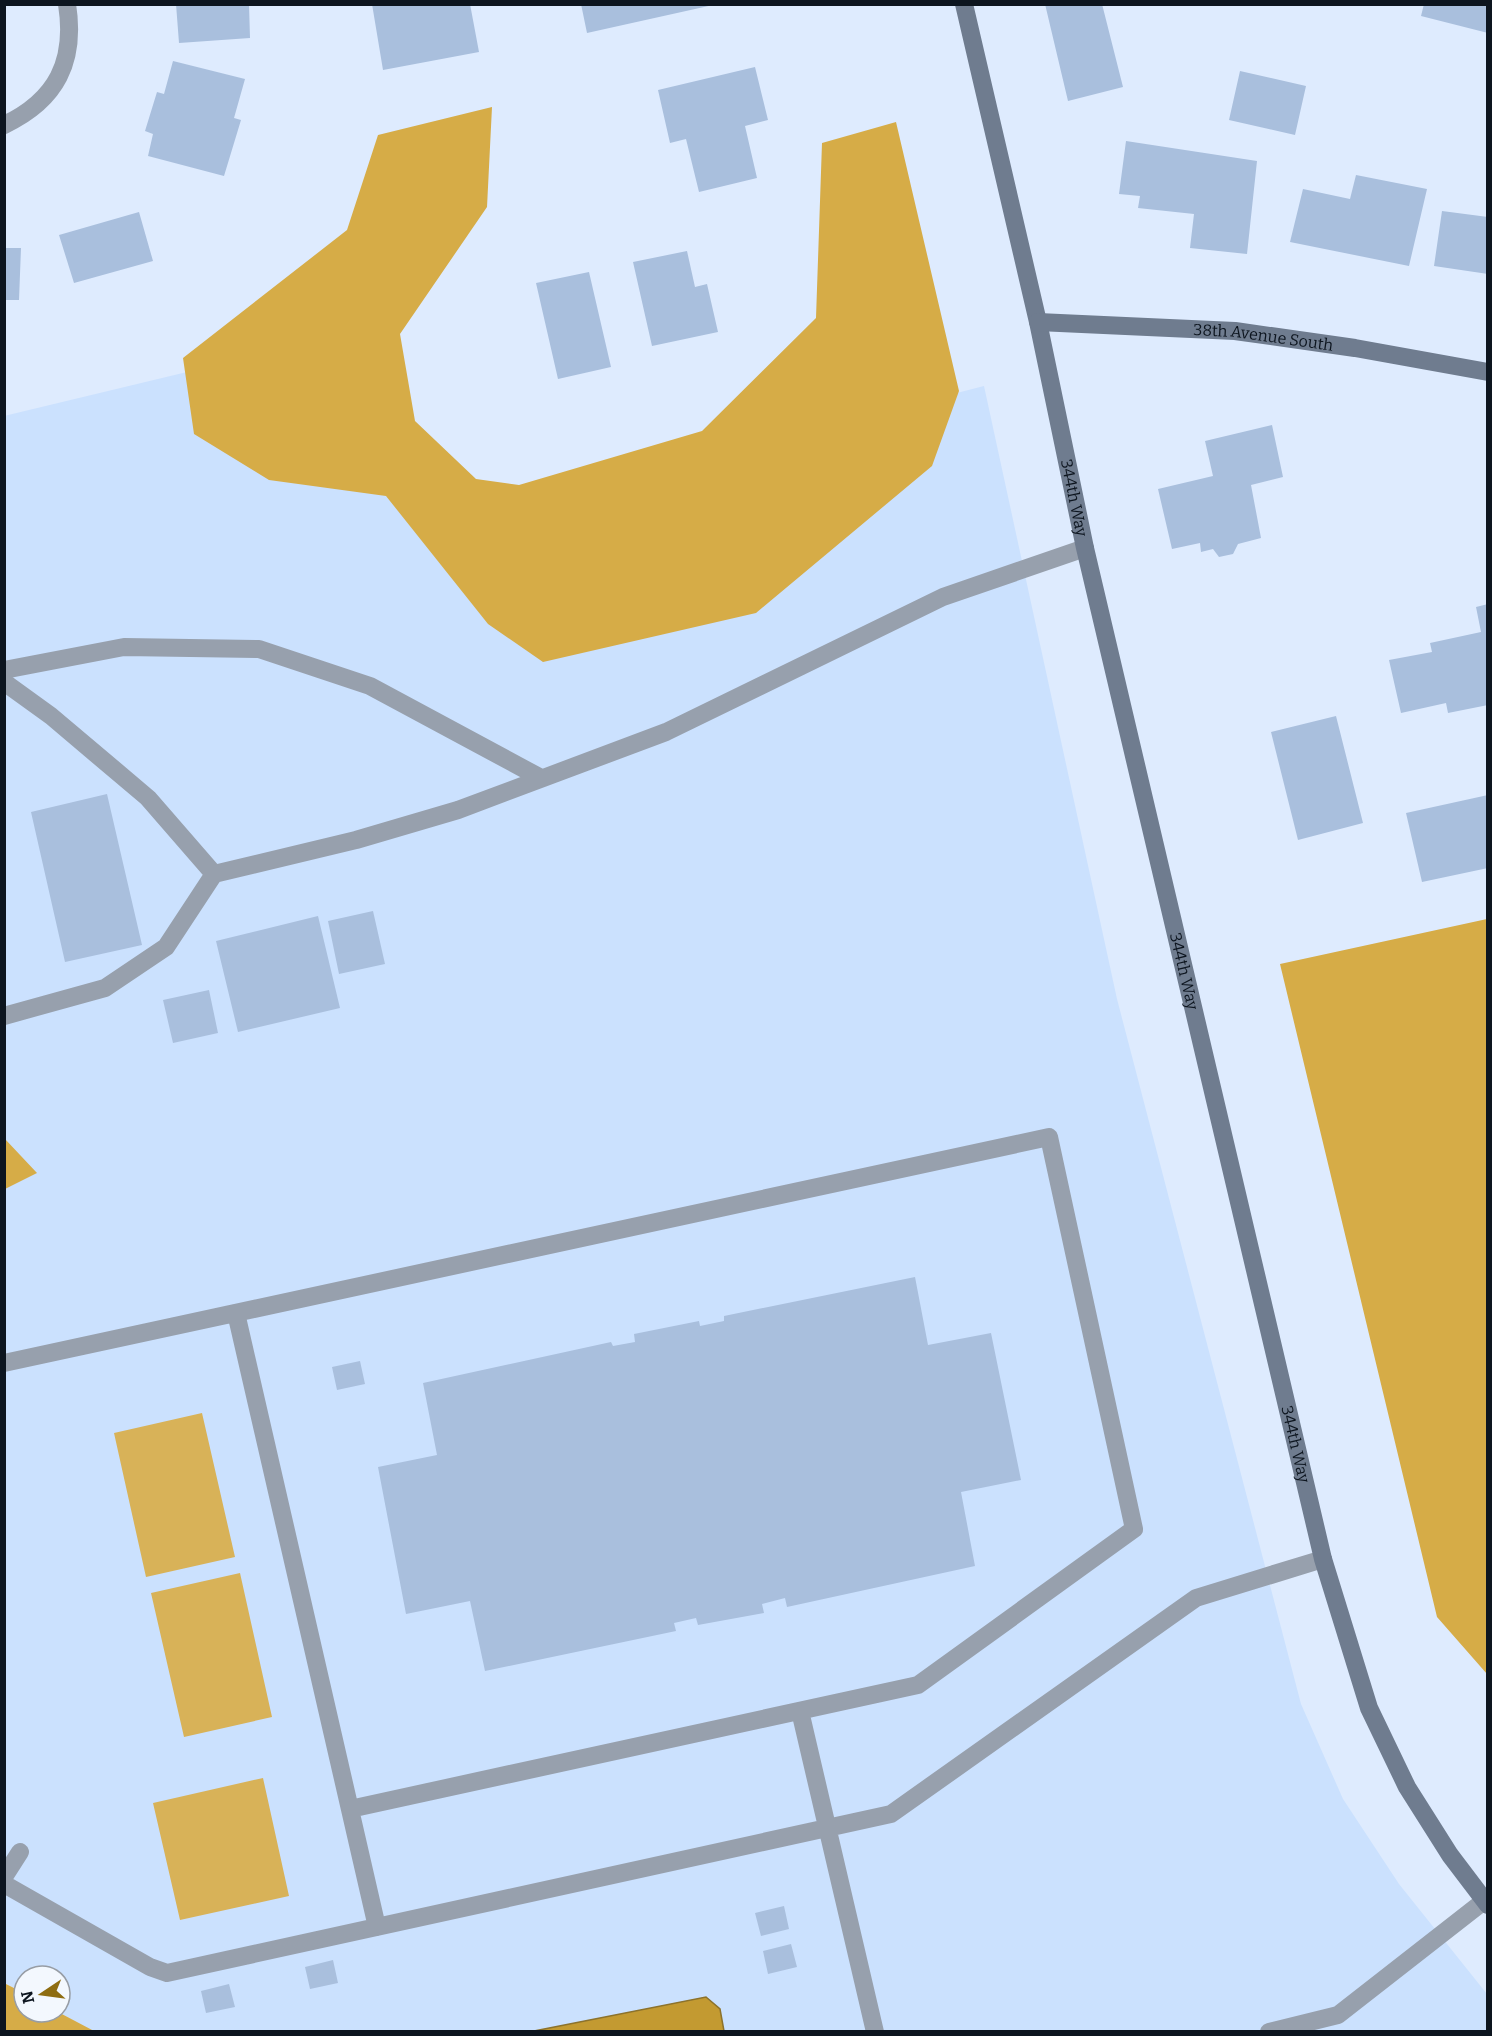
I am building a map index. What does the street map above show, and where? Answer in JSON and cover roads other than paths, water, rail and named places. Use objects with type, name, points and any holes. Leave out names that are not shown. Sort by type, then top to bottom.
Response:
[{"type":"street","points":[[4,125],[26,113],[45,98],[66,63],[69,41],[66,4]]},
{"type":"street","name":"344th Way","points":[[964,4],[1038,321],[1085,548],[1323,1559],[1369,1708],[1407,1787],[1450,1855],[1486,1903]]},
{"type":"street","name":"38th Avenue South","points":[[1038,321],[1235,331],[1355,348],[1488,372]]},
{"type":"street","points":[[4,1016],[105,988],[166,947],[214,874],[356,840],[458,810],[666,732],[943,597],[1085,548]]},
{"type":"street","points":[[4,670],[124,647],[259,649],[370,686],[541,778]]},
{"type":"street","points":[[4,681],[51,716],[148,798],[214,874]]},
{"type":"street","points":[[4,1363],[1049,1137],[1134,1529],[918,1685],[350,1809]]},
{"type":"street","points":[[236,1313],[377,1927]]},
{"type":"street","points":[[4,1884],[150,1967],[167,1973],[891,1814],[1197,1598],[1323,1559]]},
{"type":"street","points":[[800,1711],[875,2031]]},
{"type":"street","points":[[4,1877],[20,1852]]},
{"type":"street","points":[[1269,2031],[1338,2014],[1486,1903]]}]
